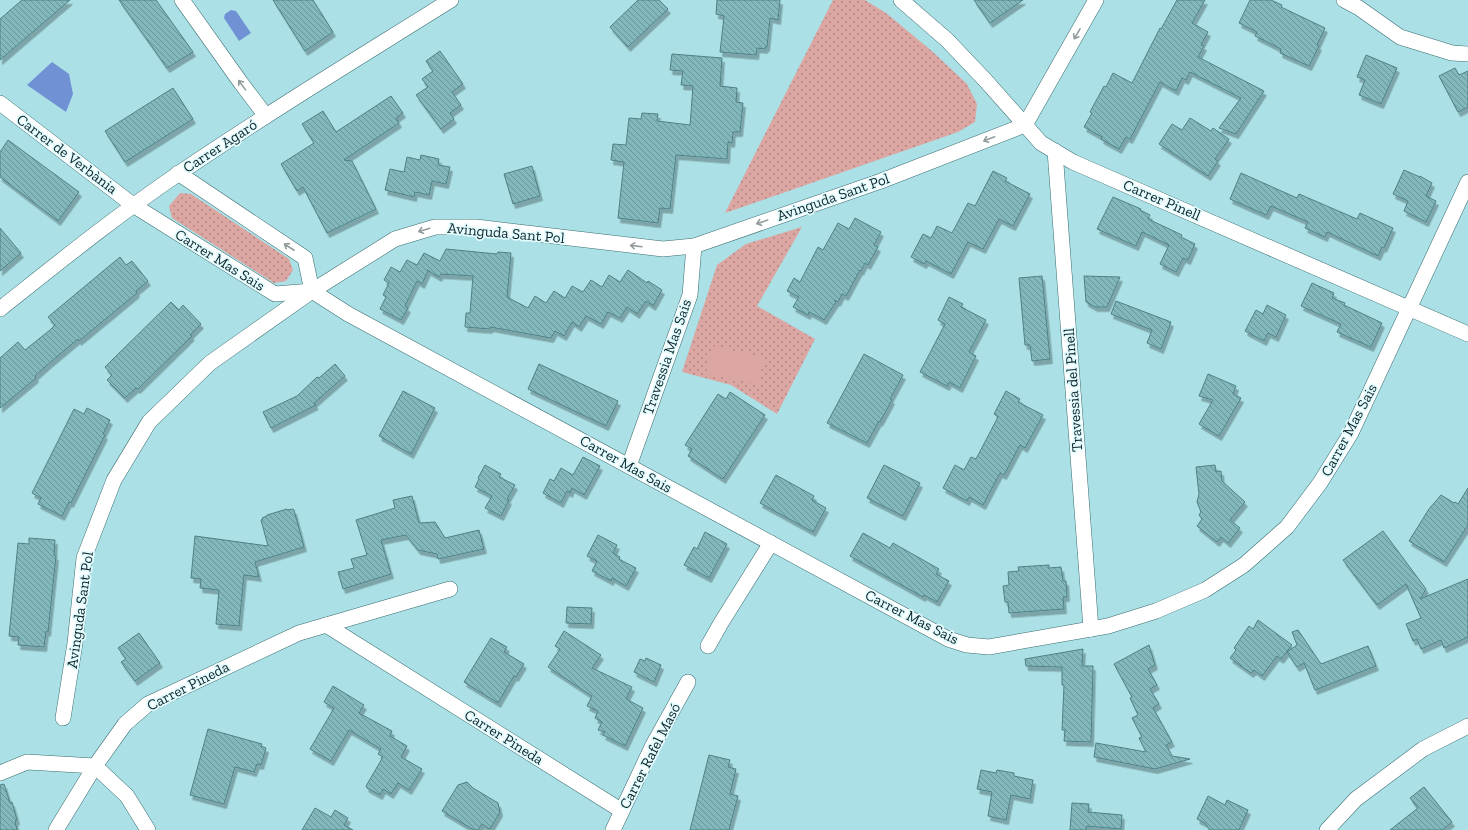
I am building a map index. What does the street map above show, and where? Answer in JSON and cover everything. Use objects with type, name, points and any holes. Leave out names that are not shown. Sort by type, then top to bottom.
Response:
[{"type":"street","points":[[182,0],[266,116]]},
{"type":"street","name":"Carrer Agaró","points":[[0,310],[94,234],[178,173],[450,0]]},
{"type":"street","name":"Carrer Pinell","points":[[901,0],[947,40],[1041,143],[1073,162],[1468,334]]},
{"type":"street","points":[[1025,125],[1096,0]]},
{"type":"street","points":[[1344,0],[1359,8],[1400,37],[1452,53],[1468,54]]},
{"type":"street","name":"Carrer de Verbània","points":[[0,103],[134,205]]},
{"type":"street","name":"Avinguda Sant Pol","points":[[63,718],[75,643],[84,558],[114,480],[149,422],[210,363],[312,291],[395,239],[434,227],[476,227],[663,249],[694,246],[881,181],[1025,125]]},
{"type":"street","name":"Travessia del Pinell","points":[[1055,151],[1091,629]]},
{"type":"street","points":[[178,173],[305,258],[312,291]]},
{"type":"street","name":"Carrer Mas Sais","points":[[134,205],[275,294],[312,291],[348,314],[948,639],[967,645],[989,647],[1108,626],[1156,611],[1205,590],[1244,565],[1287,527],[1320,483],[1351,433],[1468,182]]},
{"type":"street","name":"Travessia Mas Sais","points":[[629,466],[690,295],[694,246]]},
{"type":"street","points":[[708,646],[771,543]]},
{"type":"street","name":"Carrer Pineda","points":[[56,830],[95,766],[125,724],[148,704],[299,633],[450,588]]},
{"type":"street","name":"Carrer Pineda","points":[[326,625],[622,811]]},
{"type":"street","name":"Carrer Rafel Masó","points":[[613,830],[652,747],[688,682]]},
{"type":"street","points":[[1327,830],[1356,799],[1423,749],[1468,726]]},
{"type":"street","points":[[0,773],[27,762],[95,766],[127,796],[148,830]]},
{"type":"shaded area","points":[[833,0],[865,0],[886,13],[933,52],[967,84],[977,104],[975,122],[958,132],[725,213]]},
{"type":"shaded area","points":[[180,193],[191,194],[289,259],[293,270],[286,281],[274,283],[172,218],[169,206]]},
{"type":"shaded area","points":[[802,227],[757,306],[815,339],[777,414],[731,385],[682,372],[717,265],[746,244]]},
{"type":"shaded area","points":[[712,346],[764,357],[759,384],[706,374]]},
{"type":"water","points":[[231,10],[236,11],[251,33],[239,41],[224,18],[225,14]]},
{"type":"water","points":[[52,62],[69,74],[73,94],[66,112],[27,85]]},
{"type":"building","points":[[22,0],[70,0],[0,60],[0,19]]},
{"type":"building","points":[[119,0],[156,0],[193,52],[167,68]]},
{"type":"building","points":[[273,0],[313,0],[333,32],[305,51]]},
{"type":"building","points":[[638,0],[659,0],[668,9],[628,47],[610,27]]},
{"type":"building","points":[[717,0],[780,0],[778,20],[770,18],[767,47],[765,47],[765,49],[757,48],[756,55],[720,52],[724,16],[716,14]]},
{"type":"building","points":[[974,0],[1023,0],[990,23]]},
{"type":"building","points":[[1177,0],[1205,0],[1192,23],[1208,32],[1201,45],[1204,46],[1198,57],[1264,91],[1236,134],[1219,128],[1241,98],[1190,72],[1186,80],[1182,78],[1176,91],[1160,82],[1130,139],[1126,137],[1119,149],[1084,127],[1092,113],[1090,112],[1113,73],[1132,83],[1160,28],[1161,29]]},
{"type":"building","points":[[1250,0],[1271,0],[1282,5],[1281,7],[1325,28],[1317,45],[1319,46],[1309,66],[1280,53],[1281,49],[1255,36],[1257,32],[1239,23]]},
{"type":"building","points":[[440,51],[463,84],[452,92],[461,105],[450,113],[454,119],[441,129],[416,95],[428,87],[422,79],[433,71],[426,61]]},
{"type":"building","points":[[672,54],[722,58],[720,86],[737,88],[736,102],[743,103],[740,132],[733,132],[732,143],[728,142],[727,159],[676,155],[670,209],[660,208],[658,223],[618,218],[624,162],[611,160],[613,144],[626,145],[629,118],[641,119],[642,113],[658,114],[657,121],[690,125],[693,86],[681,85],[683,71],[670,70]]},
{"type":"building","points":[[1366,55],[1397,68],[1381,104],[1359,95],[1365,80],[1357,77]]},
{"type":"building","points":[[1455,68],[1459,75],[1468,71],[1468,107],[1458,112],[1439,76]]},
{"type":"building","points":[[173,88],[193,119],[125,162],[105,131]]},
{"type":"building","points":[[391,96],[403,113],[396,118],[399,123],[344,160],[352,161],[376,209],[327,233],[303,187],[297,191],[281,164],[314,143],[302,124],[323,111],[336,132]]},
{"type":"building","points":[[1190,118],[1211,131],[1213,128],[1229,139],[1215,159],[1218,161],[1208,176],[1159,144],[1172,124],[1182,130]]},
{"type":"building","points":[[8,140],[79,192],[58,221],[0,177],[0,152]]},
{"type":"building","points":[[421,155],[439,159],[438,165],[450,167],[446,184],[432,181],[429,195],[415,192],[414,197],[385,190],[390,169],[404,172],[407,157],[420,160]]},
{"type":"building","points":[[532,166],[540,196],[513,204],[504,174]]},
{"type":"building","points":[[1404,170],[1420,176],[1432,183],[1426,196],[1436,201],[1426,222],[1404,211],[1408,201],[1393,194]]},
{"type":"building","points":[[993,171],[1007,178],[1005,181],[1030,194],[1013,226],[999,219],[983,249],[968,242],[951,274],[926,261],[924,264],[911,257],[923,234],[931,238],[937,226],[952,233],[968,203],[975,206]]},
{"type":"building","points":[[1241,173],[1297,198],[1299,194],[1357,219],[1360,213],[1393,228],[1384,248],[1382,247],[1378,256],[1327,232],[1325,237],[1305,228],[1308,222],[1271,206],[1266,215],[1230,199]]},
{"type":"building","points":[[1113,197],[1141,209],[1140,210],[1150,215],[1148,219],[1182,235],[1181,237],[1195,244],[1188,260],[1183,258],[1176,272],[1160,264],[1169,245],[1142,232],[1136,246],[1097,229]]},
{"type":"building","points":[[855,218],[881,232],[874,245],[878,247],[868,265],[865,263],[861,271],[860,270],[846,296],[842,294],[838,302],[834,300],[836,302],[824,320],[809,312],[808,315],[793,307],[799,297],[787,291],[794,278],[800,282],[818,247],[823,250],[838,223],[849,229]]},
{"type":"building","points":[[0,228],[21,253],[0,271]]},
{"type":"building","points":[[446,249],[497,254],[498,252],[511,253],[507,297],[528,308],[535,296],[546,303],[554,291],[565,298],[572,286],[583,292],[591,280],[602,287],[609,275],[620,282],[628,270],[647,283],[648,281],[662,290],[653,306],[646,301],[637,314],[627,307],[620,318],[608,312],[601,324],[586,316],[579,327],[572,322],[564,336],[555,331],[551,338],[490,327],[490,329],[465,327],[466,313],[470,313],[473,276],[441,274],[439,277],[427,270],[428,271],[422,284],[417,281],[405,306],[408,308],[401,320],[380,309],[386,297],[383,295],[389,283],[384,280],[391,267],[400,272],[407,260],[417,265],[424,253],[440,261]]},
{"type":"building","points":[[120,257],[126,265],[132,261],[148,281],[136,291],[137,293],[79,341],[78,339],[35,376],[36,378],[0,408],[0,358],[18,342],[25,350],[50,330],[55,325],[48,317]]},
{"type":"building","points":[[1042,276],[1050,359],[1032,361],[1030,345],[1025,345],[1019,278]]},
{"type":"building","points":[[1084,276],[1120,277],[1107,307],[1095,307],[1086,302]]},
{"type":"building","points":[[1312,283],[1334,293],[1332,298],[1345,303],[1344,305],[1382,323],[1371,347],[1337,332],[1341,324],[1301,306]]},
{"type":"building","points":[[949,297],[963,304],[961,307],[986,320],[969,352],[976,356],[960,388],[949,382],[947,386],[920,372],[945,324],[938,320]]},
{"type":"building","points":[[1116,301],[1171,322],[1161,349],[1147,343],[1152,330],[1111,314]]},
{"type":"building","points":[[171,302],[179,310],[183,305],[201,324],[190,335],[192,336],[138,389],[136,388],[125,398],[107,380],[112,375],[105,367]]},
{"type":"building","points":[[1267,305],[1286,315],[1276,337],[1268,333],[1264,341],[1245,331],[1256,310],[1263,314]]},
{"type":"building","points":[[864,354],[903,375],[890,399],[892,400],[867,443],[827,423]]},
{"type":"building","points":[[335,364],[345,376],[314,403],[316,405],[271,428],[263,412],[297,396],[317,377],[319,378]]},
{"type":"building","points":[[539,364],[618,401],[606,426],[528,389]]},
{"type":"building","points":[[1208,374],[1236,386],[1233,394],[1241,398],[1219,436],[1199,424],[1213,400],[1199,396]]},
{"type":"building","points":[[403,391],[435,408],[411,454],[379,436]]},
{"type":"building","points":[[1006,391],[1020,399],[1018,402],[1043,415],[1025,448],[1020,445],[1004,475],[1000,473],[983,505],[969,497],[967,501],[943,488],[955,465],[964,470],[971,457],[976,459],[998,417],[994,414]]},
{"type":"building","points":[[730,392],[765,415],[723,479],[688,456],[692,449],[685,445],[718,394],[726,399]]},
{"type":"building","points":[[87,408],[110,420],[103,434],[105,435],[71,503],[69,502],[62,516],[38,504],[41,498],[32,493],[74,409],[84,414]]},
{"type":"building","points":[[583,457],[600,466],[584,495],[572,488],[570,493],[567,491],[561,503],[543,493],[550,479],[554,481],[561,468],[573,475]]},
{"type":"building","points":[[485,465],[501,474],[499,477],[515,485],[507,499],[509,500],[501,516],[485,508],[492,496],[475,487]]},
{"type":"building","points":[[884,465],[920,483],[903,516],[867,498]]},
{"type":"building","points":[[1215,465],[1216,472],[1221,471],[1222,481],[1245,502],[1230,520],[1240,528],[1228,543],[1221,537],[1217,542],[1197,526],[1202,519],[1199,515],[1201,512],[1197,502],[1199,494],[1196,467]]},
{"type":"building","points":[[776,475],[814,496],[812,500],[826,508],[813,532],[760,503]]},
{"type":"building","points":[[1468,488],[1468,525],[1444,562],[1409,541],[1429,509],[1441,495],[1458,504]]},
{"type":"building","points":[[412,496],[419,523],[435,522],[445,538],[479,530],[484,549],[438,559],[437,554],[418,550],[406,535],[381,540],[391,574],[343,589],[338,572],[354,568],[351,559],[367,555],[356,520],[395,508],[393,500]]},
{"type":"building","points":[[287,509],[294,510],[304,547],[255,562],[259,577],[244,575],[239,626],[216,624],[219,590],[200,588],[201,579],[191,578],[195,536],[268,546],[261,520],[263,519],[262,518]]},
{"type":"building","points":[[1383,531],[1426,589],[1420,599],[1468,579],[1468,637],[1444,648],[1441,640],[1421,649],[1417,639],[1413,641],[1406,624],[1421,618],[1406,584],[1377,605],[1343,560]]},
{"type":"building","points":[[705,532],[727,544],[709,578],[684,565],[694,547],[697,549]]},
{"type":"building","points":[[863,533],[890,548],[893,543],[939,569],[936,574],[949,581],[937,602],[924,595],[923,597],[850,556]]},
{"type":"building","points":[[598,535],[617,545],[613,553],[620,557],[619,559],[636,568],[626,586],[612,578],[611,581],[592,571],[597,561],[587,556]]},
{"type":"building","points":[[29,538],[55,540],[54,555],[56,556],[48,632],[46,631],[44,647],[18,645],[19,637],[9,636],[18,543],[29,544]]},
{"type":"building","points":[[1049,565],[1049,568],[1061,567],[1063,581],[1066,581],[1067,597],[1063,597],[1064,609],[1009,613],[1008,602],[1005,602],[1003,586],[1009,585],[1008,572],[1019,571],[1018,567]]},
{"type":"building","points":[[567,607],[592,608],[591,624],[566,623]]},
{"type":"building","points":[[1258,620],[1292,645],[1281,659],[1277,656],[1262,676],[1254,670],[1251,673],[1230,658],[1236,650],[1234,648],[1249,626],[1253,629]]},
{"type":"building","points":[[1298,630],[1321,664],[1368,646],[1376,666],[1315,690],[1304,663],[1297,667],[1287,652],[1297,645],[1292,632]]},
{"type":"building","points":[[564,631],[601,655],[592,668],[632,687],[626,699],[643,708],[625,746],[603,735],[605,732],[598,730],[602,722],[595,718],[598,711],[587,706],[592,696],[548,667],[560,649],[555,646]]},
{"type":"building","points":[[139,633],[160,663],[135,681],[121,662],[126,659],[118,648]]},
{"type":"building","points":[[491,638],[507,647],[504,652],[524,664],[516,677],[514,676],[498,703],[464,682]]},
{"type":"building","points":[[1149,645],[1155,665],[1148,669],[1157,685],[1150,689],[1159,704],[1153,708],[1172,742],[1166,745],[1172,756],[1190,759],[1155,769],[1094,757],[1096,743],[1146,752],[1139,738],[1142,737],[1132,718],[1138,715],[1130,698],[1132,697],[1114,664]]},
{"type":"building","points":[[1083,649],[1082,666],[1093,666],[1091,742],[1064,741],[1065,730],[1062,730],[1064,685],[1062,685],[1062,667],[1026,666],[1025,659]]},
{"type":"building","points":[[646,658],[661,665],[654,682],[634,672],[640,659],[645,661]]},
{"type":"building","points":[[333,686],[364,705],[359,713],[392,731],[390,736],[407,746],[401,757],[422,769],[409,790],[398,783],[391,794],[383,789],[380,795],[367,788],[366,786],[383,757],[378,754],[381,749],[349,730],[331,761],[310,749],[334,708],[324,702]]},
{"type":"building","points":[[208,729],[262,744],[261,746],[266,748],[261,765],[257,764],[254,772],[235,767],[224,804],[190,795]]},
{"type":"building","points":[[709,755],[730,760],[728,767],[736,769],[730,794],[738,796],[729,830],[690,830]]},
{"type":"building","points":[[981,770],[996,773],[997,770],[1014,773],[1014,776],[1033,780],[1030,799],[1011,795],[1006,820],[988,816],[992,792],[977,789]]},
{"type":"building","points":[[467,782],[473,788],[498,803],[500,812],[490,829],[482,824],[478,830],[474,830],[442,811],[458,785]]},
{"type":"building","points":[[4,784],[10,803],[12,802],[17,820],[15,821],[17,830],[0,830],[0,785]]},
{"type":"building","points":[[1424,787],[1452,822],[1442,830],[1390,830],[1418,808],[1410,798]]},
{"type":"building","points":[[1208,796],[1225,805],[1227,800],[1248,810],[1239,830],[1210,830],[1205,823],[1197,819]]},
{"type":"building","points":[[1072,803],[1089,804],[1088,812],[1122,815],[1121,829],[1087,826],[1086,830],[1070,830]]},
{"type":"building","points":[[315,808],[331,817],[335,810],[348,818],[344,825],[353,830],[302,830]]}]
